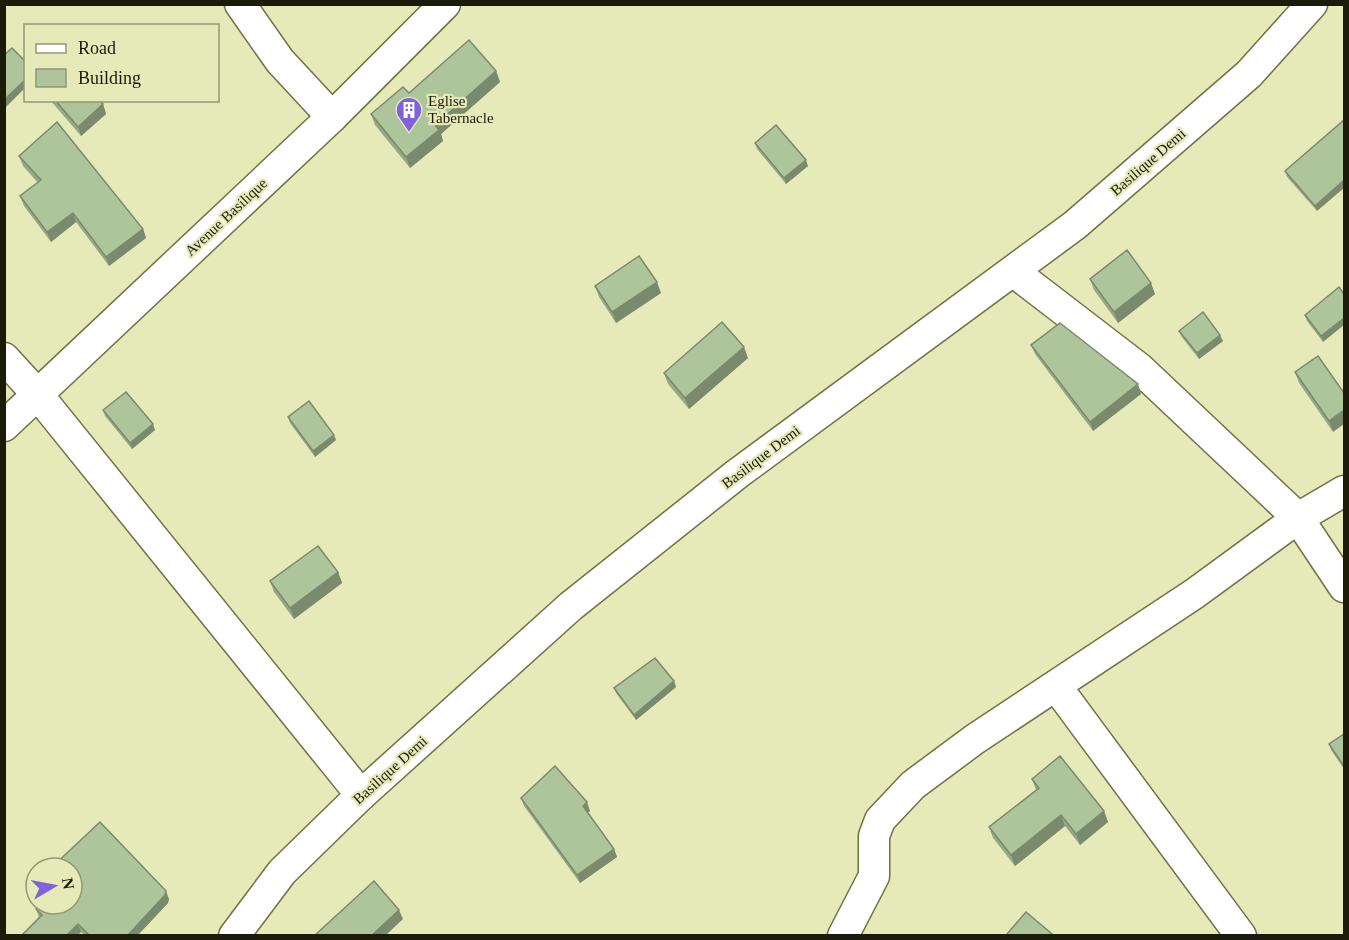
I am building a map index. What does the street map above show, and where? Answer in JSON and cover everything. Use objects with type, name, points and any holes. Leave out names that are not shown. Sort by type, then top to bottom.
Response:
[{"type":"street","points":[[240,4],[280,61],[332,117]]},
{"type":"street","name":"Avenue Basilique","points":[[4,426],[332,117],[445,4]]},
{"type":"street","name":"Basilique Demi","points":[[234,936],[282,872],[361,795],[580,599],[737,474],[1076,225],[1249,74],[1312,4]]},
{"type":"street","points":[[1014,272],[1139,368],[1298,518],[1344,587]]},
{"type":"street","points":[[4,358],[38,395],[361,795]]},
{"type":"street","points":[[843,936],[874,876],[874,836],[880,820],[913,785],[966,746],[1194,594],[1298,518],[1344,491]]},
{"type":"street","points":[[1056,686],[1242,936]]},
{"type":"building","points":[[469,40],[496,71],[435,125],[439,130],[406,157],[371,114],[403,87],[409,93]]},
{"type":"building","points":[[12,48],[24,60],[24,81],[4,100],[4,55]]},
{"type":"building","points":[[57,102],[101,102],[103,104],[78,127]]},
{"type":"building","points":[[1344,120],[1344,180],[1315,206],[1285,171]]},
{"type":"building","points":[[57,122],[143,229],[106,257],[73,213],[47,232],[20,196],[41,180],[19,156]]},
{"type":"building","points":[[776,125],[806,160],[784,178],[755,143]]},
{"type":"building","points":[[1127,250],[1151,283],[1114,312],[1090,279]]},
{"type":"building","points":[[639,256],[657,282],[612,312],[595,286]]},
{"type":"building","points":[[1339,287],[1344,294],[1344,318],[1321,336],[1305,315]]},
{"type":"building","points":[[1203,312],[1220,335],[1197,353],[1179,331]]},
{"type":"building","points":[[722,322],[744,347],[685,398],[664,373]]},
{"type":"building","points":[[1060,323],[1138,384],[1090,422],[1031,345]]},
{"type":"building","points":[[1318,356],[1344,393],[1344,410],[1329,421],[1295,372]]},
{"type":"building","points":[[126,392],[153,424],[130,443],[103,410]]},
{"type":"building","points":[[309,401],[334,435],[313,451],[288,417]]},
{"type":"building","points":[[318,546],[338,572],[290,608],[270,581]]},
{"type":"building","points":[[655,658],[674,681],[634,715],[614,688]]},
{"type":"building","points":[[1344,734],[1344,766],[1329,744]]},
{"type":"building","points":[[1060,756],[1104,811],[1076,834],[1061,815],[1011,855],[989,827],[1039,788],[1032,779]]},
{"type":"building","points":[[555,766],[587,802],[583,806],[614,849],[577,875],[521,798]]},
{"type":"building","points":[[100,822],[166,891],[165,895],[127,936],[90,936],[78,924],[66,936],[21,936],[41,916],[84,916],[84,856],[64,856]]},
{"type":"building","points":[[374,881],[399,910],[371,936],[314,936]]},
{"type":"building","points":[[1026,912],[1052,934],[1051,936],[1010,936],[1007,934]]},
{"type":"place","name":"Eglise Tabernacle","points":[[409,133]]}]
